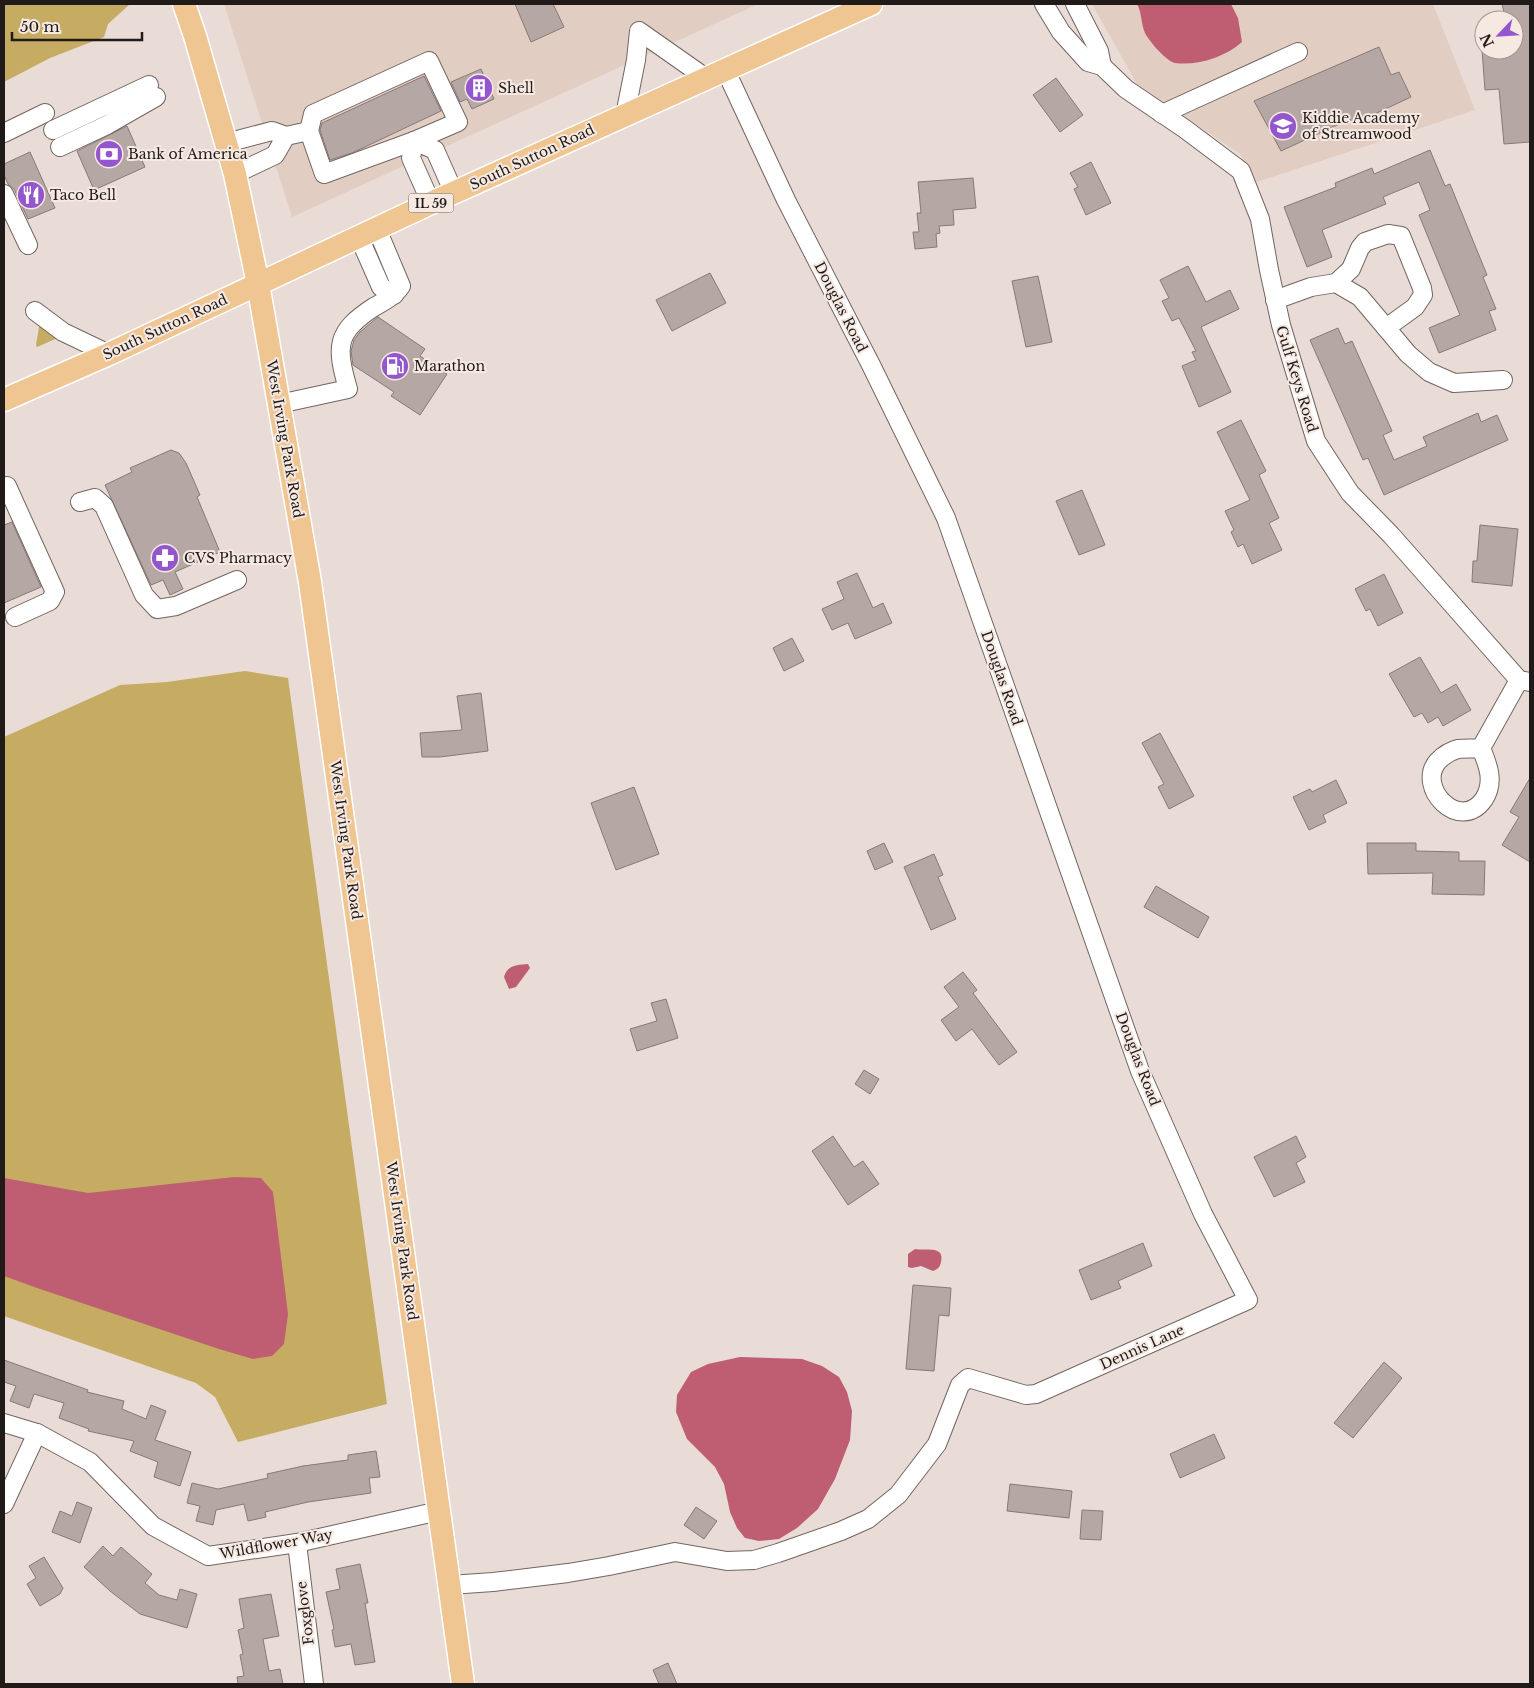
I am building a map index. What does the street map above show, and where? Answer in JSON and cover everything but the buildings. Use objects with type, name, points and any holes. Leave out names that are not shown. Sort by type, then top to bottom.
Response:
[{"type":"main road","name":"West Irving Park Road","points":[[184,4],[235,174],[258,284],[310,582],[463,1684]]},
{"type":"main road","name":"South Sutton Road","points":[[4,400],[109,354],[431,203],[871,4]]},
{"type":"street","name":"Gulf Keys Road","points":[[1044,4],[1061,32],[1088,62],[1102,66],[1126,89],[1241,172],[1260,219],[1280,325],[1316,441],[1350,493],[1391,535],[1524,681]]},
{"type":"street","name":"Gulf Keys Road","points":[[1075,4],[1099,51],[1102,66]]},
{"type":"street","points":[[625,115],[636,60],[639,31],[716,74]]},
{"type":"street","points":[[1162,114],[1298,52]]},
{"type":"street","points":[[430,61],[458,122],[414,141],[324,174],[309,131],[313,114],[430,61]]},
{"type":"street","name":"Douglas Road","points":[[716,74],[786,200],[871,365],[946,518],[1140,1071],[1203,1214],[1248,1300]]},
{"type":"street","points":[[104,117],[151,88]]},
{"type":"street","points":[[4,133],[107,125],[151,88]]},
{"type":"street","points":[[55,130],[151,88]]},
{"type":"street","points":[[226,143],[272,131],[286,136],[309,131]]},
{"type":"street","points":[[235,174],[275,155],[286,136]]},
{"type":"street","points":[[414,141],[435,150],[454,193]]},
{"type":"street","points":[[414,141],[412,158],[431,203]]},
{"type":"street","points":[[4,194],[28,245]]},
{"type":"street","points":[[279,404],[348,389],[340,362],[341,343],[347,329],[359,316],[394,295],[401,286],[368,233]]},
{"type":"street","points":[[1275,300],[1312,286],[1336,282],[1351,269],[1360,248],[1365,242],[1388,234],[1401,236],[1423,294],[1414,307],[1386,328]]},
{"type":"street","points":[[1336,282],[1360,297],[1408,354],[1429,372],[1454,383],[1503,380]]},
{"type":"street","points":[[34,311],[63,332],[109,354]]},
{"type":"street","points":[[7,486],[55,592],[50,601],[15,617]]},
{"type":"street","points":[[80,502],[95,498],[104,506],[144,595],[157,609],[176,606],[237,580]]},
{"type":"street","points":[[1481,748],[1524,681]]},
{"type":"street","name":"Dennis Lane","points":[[450,1585],[492,1582],[576,1571],[675,1552],[727,1561],[754,1560],[841,1531],[868,1519],[898,1495],[937,1444],[948,1420],[960,1385],[968,1378],[1026,1395],[1036,1394],[1248,1300]]},
{"type":"street","name":"Wildflower Way","points":[[4,1423],[37,1433],[90,1462],[153,1526],[208,1556],[297,1543],[439,1511]]},
{"type":"street","points":[[4,1504],[37,1433]]},
{"type":"street","name":"Foxglove","points":[[297,1543],[314,1684]]},
{"type":"shaded area","points":[[4,4],[130,4],[108,24],[104,37],[50,58],[4,82]]},
{"type":"shaded area","points":[[224,4],[758,4],[292,217]]},
{"type":"shaded area","points":[[1092,4],[1433,4],[1475,110],[1254,183],[1240,154],[1137,84]]},
{"type":"shaded area","points":[[1137,4],[1231,4],[1238,18],[1242,42],[1228,52],[1202,62],[1175,63],[1163,55],[1147,37]]},
{"type":"shaded area","points":[[38,322],[60,337],[37,347]]},
{"type":"shaded area","points":[[245,671],[288,678],[387,1404],[238,1442],[215,1397],[196,1383],[4,1316],[4,737],[120,685],[167,682]]},
{"type":"shaded area","points":[[528,964],[530,968],[516,987],[509,989],[504,977],[507,970],[513,966]]},
{"type":"shaded area","points":[[234,1177],[261,1178],[273,1192],[288,1314],[284,1344],[272,1356],[253,1359],[219,1349],[4,1276],[4,1178],[88,1193]]},
{"type":"shaded area","points":[[915,1249],[933,1250],[940,1253],[941,1262],[939,1267],[933,1271],[921,1266],[908,1267],[908,1254]]},
{"type":"shaded area","points":[[740,1357],[802,1359],[822,1366],[839,1377],[847,1392],[852,1411],[850,1440],[835,1479],[818,1509],[797,1528],[779,1539],[759,1541],[745,1538],[737,1528],[730,1512],[724,1484],[715,1467],[687,1439],[676,1412],[677,1395],[691,1372],[708,1364]]},
{"type":"tunnel","points":[[69,132],[103,117]]},
{"type":"place","name":"Shell","points":[[479,88]]},
{"type":"place","name":"Kiddie Academy of Streamwood","points":[[1283,126]]},
{"type":"place","name":"Bank of America","points":[[109,154]]},
{"type":"place","name":"Taco Bell","points":[[31,195]]},
{"type":"place","name":"Marathon","points":[[395,366]]},
{"type":"place","name":"CVS Pharmacy","points":[[165,558]]}]
